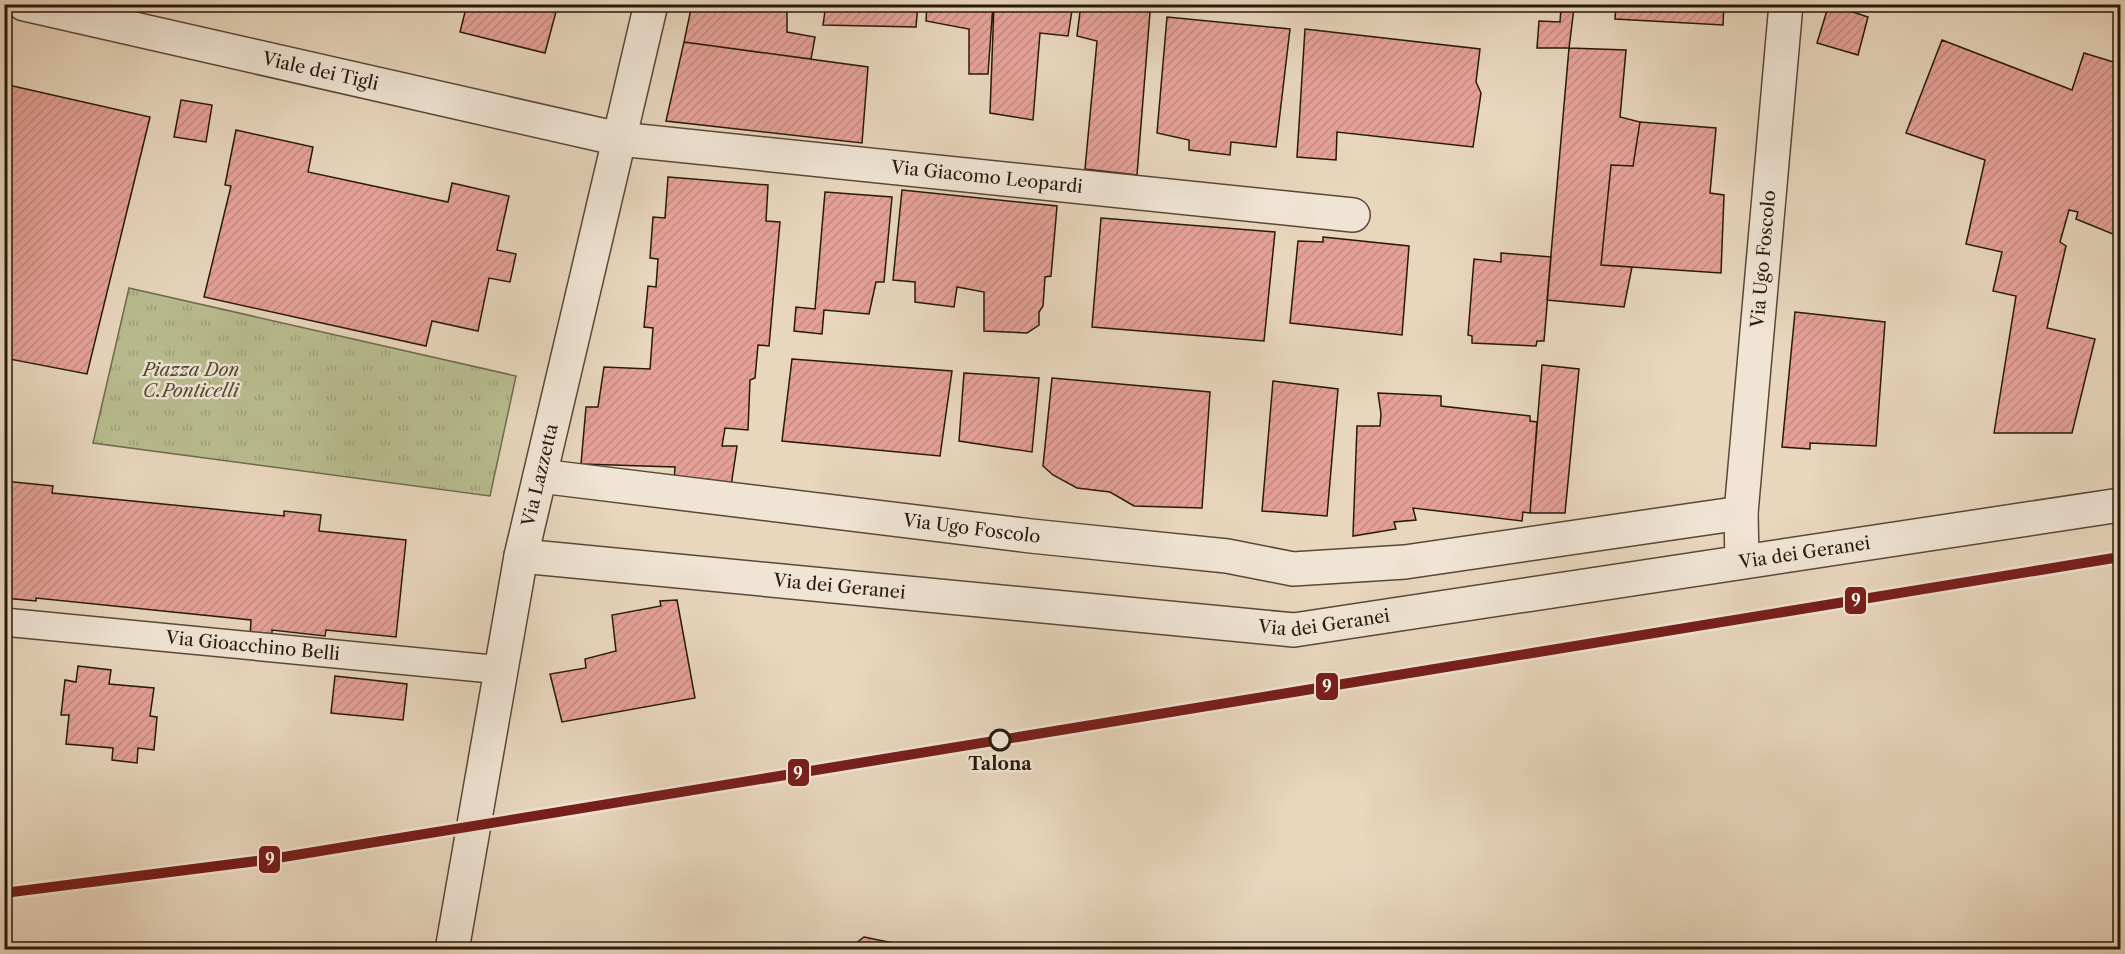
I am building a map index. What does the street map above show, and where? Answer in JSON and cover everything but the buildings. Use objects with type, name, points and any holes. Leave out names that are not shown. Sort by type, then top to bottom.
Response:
[{"type":"street","name":"Viale dei Tigli","points":[[24,4],[619,139]]},
{"type":"street","name":"Via Lazzetta","points":[[452,950],[521,556],[651,4]]},
{"type":"street","name":"Via Ugo Foscolo","points":[[1742,562],[1741,513],[1786,4]]},
{"type":"street","name":"Via Giacomo Leopardi","points":[[619,139],[1353,215]]},
{"type":"street","name":"Via Ugo Foscolo","points":[[540,476],[1030,536],[1227,556],[1293,569],[1405,562],[1741,513]]},
{"type":"street","name":"Via dei Geranei","points":[[521,556],[1294,630],[2121,506]]},
{"type":"street","points":[[1405,562],[1432,609]]},
{"type":"lane","name":"Via Gioacchino Belli","points":[[4,622],[502,670]]},
{"type":"green space","name":"Piazza Don C.Ponticelli","points":[[129,288],[516,376],[490,496],[93,443]]},
{"type":"transit line","name":"9","points":[[4,893],[265,860],[2120,557]]},
{"type":"place","name":"Talona","points":[[1000,740]]}]
